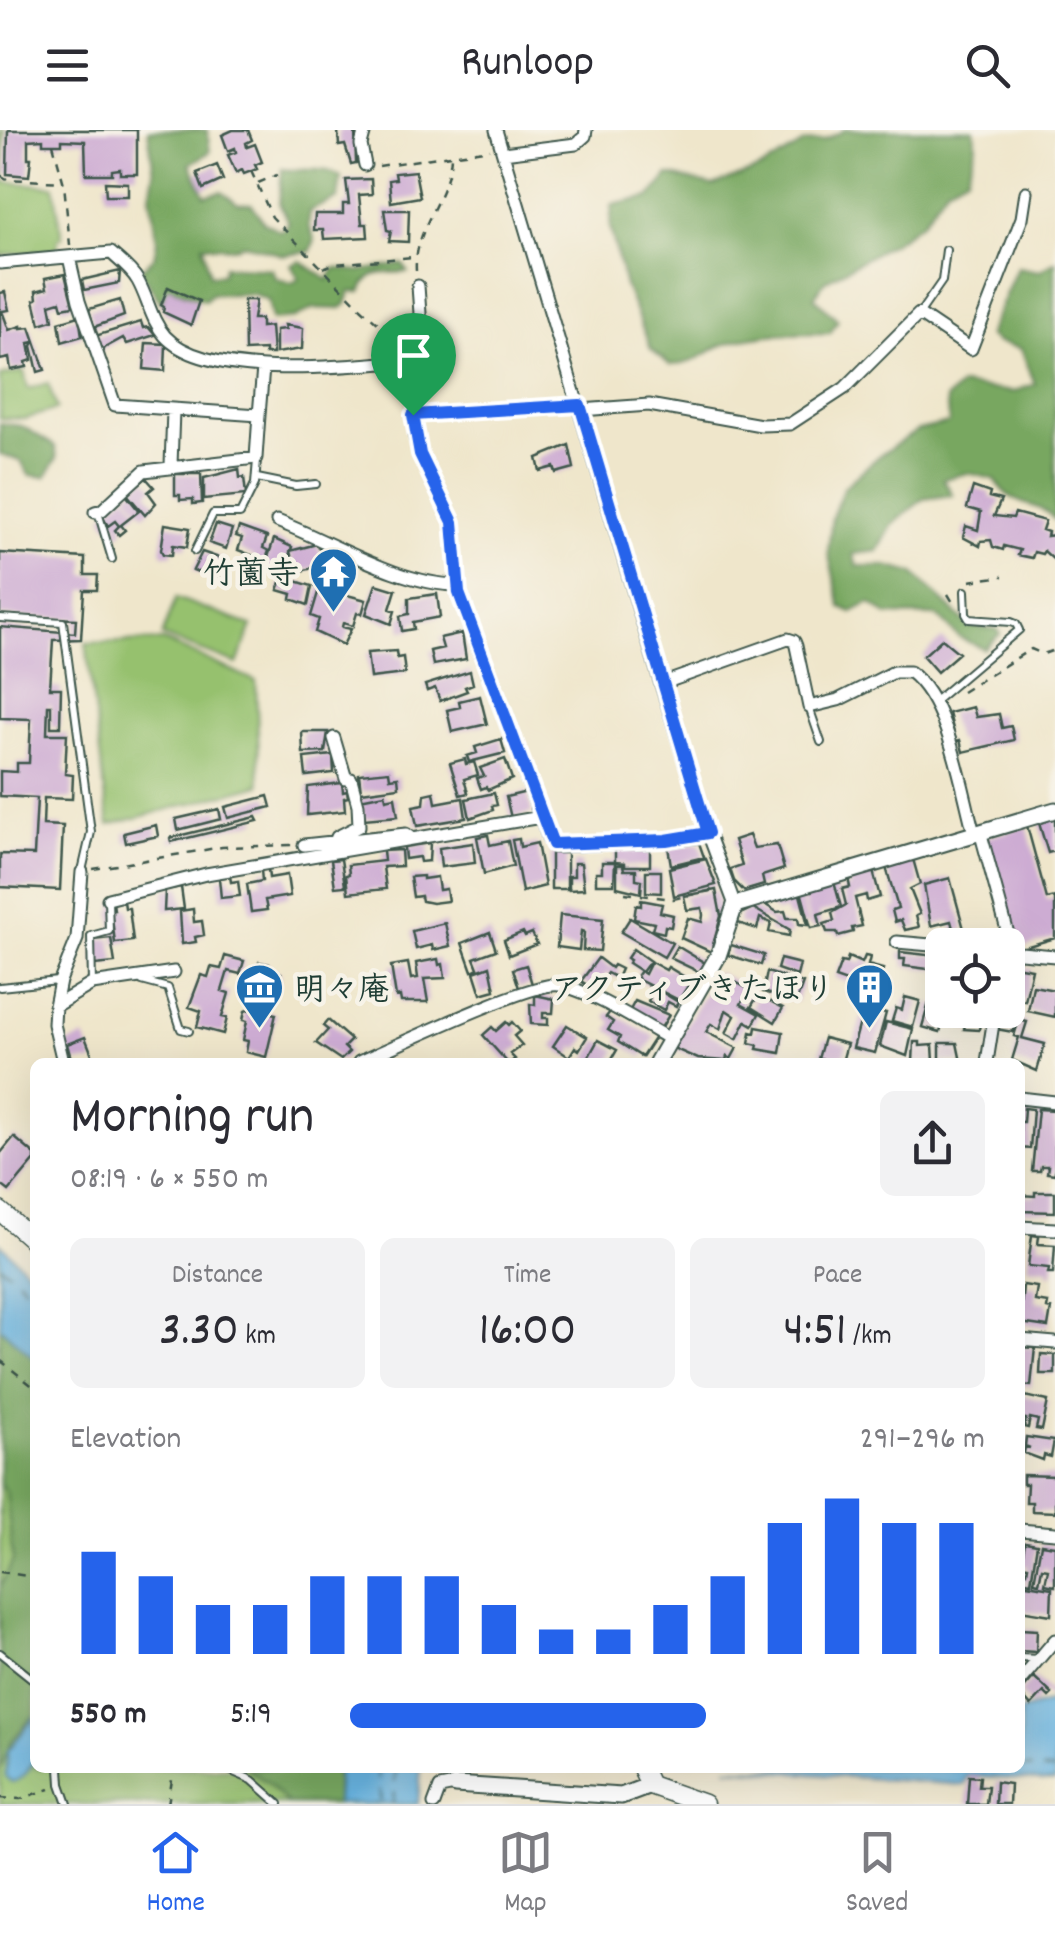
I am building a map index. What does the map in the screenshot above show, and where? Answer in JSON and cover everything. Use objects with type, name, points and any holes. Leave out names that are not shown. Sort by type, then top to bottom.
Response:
[{"type":"main road","points":[[0,1211],[30,1238]]},
{"type":"main road","points":[[645,1773],[704,1804]]},
{"type":"street","points":[[365,130],[361,145],[368,163]]},
{"type":"street","points":[[496,130],[661,684],[735,905],[718,956],[658,1058]]},
{"type":"street","points":[[502,150],[576,144],[586,130]]},
{"type":"street","points":[[413,415],[649,405],[762,425],[790,424],[845,388],[919,314],[968,349],[972,348],[1022,218],[1026,192]]},
{"type":"street","points":[[0,263],[112,253],[137,278],[151,313],[168,340],[204,356],[263,368],[406,361],[416,367]]},
{"type":"street","points":[[68,257],[79,302],[115,405],[260,415]]},
{"type":"street","points":[[418,286],[422,341],[413,415],[420,454],[453,522],[458,586],[550,840],[559,846],[666,840],[708,833]]},
{"type":"street","points":[[96,512],[138,473],[171,465],[256,458],[263,368]]},
{"type":"street","points":[[171,465],[174,411]]},
{"type":"street","points":[[277,521],[406,574],[458,586]]},
{"type":"street","points":[[661,684],[788,639],[794,640],[796,646],[809,707],[838,700],[899,671],[914,675],[934,702],[1003,928]]},
{"type":"street","points":[[334,738],[346,779],[351,779],[359,826],[335,842]]},
{"type":"street","points":[[735,905],[1055,810]]},
{"type":"street","points":[[108,899],[206,874],[541,817]]},
{"type":"street","points":[[304,844],[406,834],[415,840]]},
{"type":"street","points":[[62,1058],[54,1024],[55,1006],[77,938],[82,872]]},
{"type":"street","points":[[898,942],[925,944]]},
{"type":"street","points":[[1025,953],[1055,956]]},
{"type":"street","points":[[55,1006],[92,984],[174,972]]},
{"type":"street","points":[[368,1058],[552,985],[572,989],[669,1039]]},
{"type":"street","points":[[988,1058],[992,1028]]},
{"type":"street","points":[[1025,1099],[1055,1102]]},
{"type":"street","points":[[1025,1228],[1055,1229]]},
{"type":"street","points":[[1025,1340],[1055,1343]]},
{"type":"street","points":[[1025,1530],[1055,1533]]},
{"type":"street","points":[[1025,1676],[1055,1640]]},
{"type":"street","points":[[434,1804],[440,1788],[454,1785],[564,1799],[621,1796],[645,1773]]},
{"type":"lane","points":[[919,314],[942,281],[946,250]]},
{"type":"lane","points":[[195,550],[212,514],[240,514],[257,478],[256,458]]},
{"type":"lane","points":[[257,478],[296,486],[316,484]]},
{"type":"lane","points":[[96,512],[112,559]]},
{"type":"lane","points":[[319,586],[333,544]]},
{"type":"lane","points":[[934,702],[1019,630],[1011,622],[970,620],[965,591]]},
{"type":"lane","points":[[0,618],[63,622],[91,832],[82,872]]},
{"type":"lane","points":[[809,707],[821,742]]},
{"type":"lane","points":[[92,984],[90,936],[109,931],[108,899]]},
{"type":"lane","points":[[134,979],[168,988],[182,1029],[190,1031]]},
{"type":"lane","points":[[0,987],[60,981]]},
{"type":"lane","points":[[0,1653],[30,1677]]},
{"type":"lane","points":[[1025,1658],[1040,1659]]},
{"type":"lane","points":[[60,1773],[68,1804]]},
{"type":"lane","points":[[236,1773],[252,1780],[278,1804]]},
{"type":"path","points":[[53,144],[70,236]]},
{"type":"path","points":[[368,163],[378,166],[502,150]]},
{"type":"path","points":[[418,286],[415,257],[447,182],[451,154]]},
{"type":"path","points":[[250,172],[272,217],[394,340],[412,352]]},
{"type":"path","points":[[256,184],[277,174]]},
{"type":"path","points":[[0,175],[8,179],[63,182]]},
{"type":"path","points":[[322,268],[415,257]]},
{"type":"path","points":[[965,591],[972,580],[1002,576]]},
{"type":"path","points":[[948,691],[965,692],[1031,649],[1044,654],[1055,650]]},
{"type":"path","points":[[82,872],[210,848],[304,844]]},
{"type":"path","points":[[625,893],[672,899],[728,886]]},
{"type":"path","points":[[0,1360],[30,1384]]},
{"type":"path","points":[[0,1572],[30,1576]]},
{"type":"path","points":[[168,1804],[173,1773]]},
{"type":"path","points":[[0,1798],[20,1799],[60,1784]]},
{"type":"green space","points":[[0,130],[4,130],[4,182],[54,186],[62,237],[58,238],[57,250],[0,255]]},
{"type":"green space","points":[[148,130],[207,130],[210,152],[190,164],[205,195],[222,191],[237,203],[252,204],[263,222],[281,231],[289,223],[279,203],[282,169],[320,170],[341,177],[338,198],[309,211],[309,226],[315,240],[310,252],[283,255],[244,244],[233,248],[203,245],[210,275],[222,274],[224,266],[272,269],[275,278],[291,283],[299,279],[291,265],[300,261],[328,280],[335,268],[359,271],[403,264],[408,272],[374,275],[361,292],[350,292],[340,309],[314,308],[295,318],[272,320],[268,300],[254,294],[211,294],[205,300],[170,288],[161,303],[140,271],[154,257],[157,241],[150,195],[154,173]]},
{"type":"green space","points":[[845,130],[974,130],[976,146],[967,176],[947,187],[922,222],[825,281],[814,297],[838,320],[830,333],[746,338],[692,361],[670,365],[651,349],[625,286],[610,227],[612,205],[650,197],[668,175],[713,186],[762,168],[804,143],[824,140]]},
{"type":"green space","points":[[1055,261],[1055,520],[1010,497],[994,479],[968,473],[943,479],[953,495],[923,499],[893,524],[878,551],[853,554],[857,566],[886,566],[913,573],[969,626],[997,629],[1000,634],[984,649],[960,638],[937,616],[887,615],[870,603],[852,612],[841,607],[828,552],[832,517],[844,487],[879,456],[918,430],[949,423],[946,399],[961,385],[1013,392],[1035,384],[1021,349],[996,342],[988,335],[1017,267],[1039,271]]},
{"type":"green space","points":[[24,371],[28,389],[48,383],[57,409],[25,419],[0,418],[0,376]]},
{"type":"green space","points":[[0,423],[22,426],[55,446],[57,458],[46,477],[29,475],[21,461],[0,454]]},
{"type":"green space","points":[[176,598],[252,626],[237,664],[162,636]]},
{"type":"green space","points":[[164,641],[256,681],[260,785],[109,825],[86,643]]},
{"type":"green space","points":[[0,1327],[30,1354],[30,1773],[338,1773],[336,1804],[0,1804]]},
{"type":"green space","points":[[0,1327],[30,1354],[30,1720],[11,1742],[0,1770],[0,1588],[13,1560],[6,1491],[0,1485]]},
{"type":"green space","points":[[253,1773],[337,1773],[336,1804],[287,1804]]},
{"type":"water","points":[[0,1243],[30,1274],[30,1354],[0,1327]]},
{"type":"water","points":[[1055,1701],[1055,1782],[967,1776],[963,1785],[796,1773],[1025,1773],[1025,1710]]},
{"type":"water","points":[[30,1723],[30,1767],[12,1782],[6,1777],[8,1751]]},
{"type":"water","points":[[338,1773],[421,1773],[418,1804],[336,1804]]},
{"type":"building","points":[[8,130],[137,130],[137,174],[120,174],[120,169],[112,170],[112,174],[86,174],[85,141],[43,144],[43,139],[28,140],[29,176],[7,174]]},
{"type":"building","points":[[248,130],[252,140],[246,143],[247,147],[255,144],[262,162],[255,165],[257,169],[236,173],[228,155],[236,152],[235,148],[228,151],[222,135]]},
{"type":"building","points":[[338,130],[355,130],[356,163],[351,164],[345,145],[339,146]]},
{"type":"building","points":[[217,165],[223,180],[203,189],[197,173]]},
{"type":"building","points":[[415,171],[420,197],[391,202],[389,180],[396,179],[395,173]]},
{"type":"building","points":[[371,179],[372,194],[359,195],[362,224],[367,224],[368,237],[324,239],[323,230],[314,230],[315,214],[343,214],[343,204],[349,204],[346,180]]},
{"type":"building","points":[[105,182],[128,183],[128,196],[106,196]]},
{"type":"building","points":[[384,210],[409,210],[408,242],[389,241],[391,231],[387,230]]},
{"type":"building","points":[[120,271],[119,283],[84,290],[82,280]]},
{"type":"building","points":[[65,274],[73,306],[62,308],[60,301],[50,304],[53,320],[40,324],[34,300],[36,291],[47,288],[45,278]]},
{"type":"building","points":[[168,287],[199,301],[191,325],[163,312],[161,305]]},
{"type":"building","points":[[5,292],[9,310],[2,311],[9,330],[30,327],[45,370],[38,372],[34,342],[29,343],[32,360],[26,362],[27,367],[11,370],[9,358],[0,360],[0,293]]},
{"type":"building","points":[[120,300],[124,316],[94,327],[89,309]]},
{"type":"building","points":[[244,300],[256,300],[253,319],[261,319],[261,327],[271,326],[273,354],[265,354],[265,350],[245,351]]},
{"type":"building","points":[[79,316],[82,336],[62,342],[59,322]]},
{"type":"building","points":[[141,322],[143,328],[148,327],[155,335],[127,344],[123,338],[99,351],[95,336]]},
{"type":"building","points":[[285,325],[303,328],[302,349],[276,353],[276,330],[286,329]]},
{"type":"building","points":[[146,343],[166,344],[165,371],[144,369]]},
{"type":"building","points":[[569,445],[574,468],[556,473],[554,467],[540,471],[537,458]]},
{"type":"building","points":[[239,469],[246,495],[204,499],[204,478]]},
{"type":"building","points":[[175,474],[201,474],[202,503],[193,504],[193,499],[180,500],[180,495],[175,495]]},
{"type":"building","points":[[146,478],[154,487],[148,492],[156,503],[145,515],[127,494]]},
{"type":"building","points":[[973,487],[1001,500],[994,516],[1013,518],[1015,513],[1045,521],[1042,530],[1048,532],[1047,536],[1055,535],[1055,561],[1044,551],[1034,552],[1032,558],[1018,555],[1020,550],[993,547],[991,540],[981,541],[980,546],[963,537],[966,526],[978,530],[981,512],[967,508]]},
{"type":"building","points":[[126,495],[139,511],[121,525],[125,530],[119,535],[115,521],[108,526],[102,516]]},
{"type":"building","points":[[165,524],[190,528],[187,547],[173,545],[172,555],[163,554]]},
{"type":"building","points":[[216,524],[232,529],[226,549],[209,543]]},
{"type":"building","points":[[239,527],[267,537],[263,548],[269,551],[263,567],[252,562],[254,556],[238,550],[242,538],[236,536]]},
{"type":"building","points":[[274,539],[292,547],[291,551],[317,544],[322,555],[317,567],[297,572],[296,569],[293,576],[265,566]]},
{"type":"building","points":[[202,552],[225,560],[218,580],[193,570]]},
{"type":"building","points":[[0,553],[85,558],[85,575],[98,575],[97,590],[84,590],[81,639],[53,640],[50,688],[61,688],[60,727],[51,727],[48,705],[47,734],[67,734],[65,774],[73,775],[72,799],[44,798],[43,825],[63,826],[60,890],[0,887],[0,854],[34,855],[37,798],[0,796],[0,771],[17,772],[17,763],[29,763],[31,719],[0,718],[0,627],[75,633],[76,619],[0,616]]},
{"type":"building","points":[[283,577],[312,586],[308,605],[278,590]]},
{"type":"building","name":"竹薗寺","points":[[329,584],[345,589],[343,594],[366,600],[353,626],[343,623],[342,627],[351,629],[343,645],[315,632],[319,619],[311,616],[320,586],[328,588]]},
{"type":"building","points":[[376,584],[396,590],[390,609],[395,611],[391,624],[366,614]]},
{"type":"building","points":[[437,594],[440,617],[413,622],[414,629],[402,631],[400,616],[409,614],[409,598]]},
{"type":"building","points":[[462,633],[466,659],[433,665],[430,651],[443,648],[440,638]]},
{"type":"building","points":[[942,639],[959,653],[937,672],[923,656]]},
{"type":"building","points":[[396,651],[397,658],[403,657],[405,674],[370,678],[367,653]]},
{"type":"building","points":[[470,671],[473,684],[465,687],[467,691],[440,701],[435,688],[427,691],[425,685]]},
{"type":"building","points":[[480,696],[487,724],[452,732],[447,710],[460,707],[459,701]]},
{"type":"building","points":[[973,707],[976,717],[999,714],[1002,728],[1011,726],[1014,740],[963,752],[949,713]]},
{"type":"building","points":[[302,732],[328,732],[325,752],[303,753]]},
{"type":"building","points":[[501,739],[505,753],[469,762],[467,756],[477,753],[475,747]]},
{"type":"building","points":[[333,755],[334,773],[306,776],[304,758]]},
{"type":"building","points":[[465,759],[466,764],[474,762],[478,775],[464,779],[468,793],[460,795],[450,763]]},
{"type":"building","points":[[505,759],[512,779],[488,790],[481,789],[477,778],[484,776],[480,768]]},
{"type":"building","points":[[389,771],[390,778],[398,777],[399,787],[361,792],[359,774]]},
{"type":"building","points":[[342,783],[348,797],[344,798],[345,811],[307,815],[308,787]]},
{"type":"building","points":[[434,792],[436,803],[463,798],[466,818],[417,826],[413,806],[424,804],[425,794]]},
{"type":"building","points":[[527,792],[532,813],[511,818],[506,797]]},
{"type":"building","points":[[494,793],[497,805],[492,806],[493,810],[470,818],[466,799]]},
{"type":"building","points":[[385,794],[386,799],[395,797],[398,816],[364,819],[360,799]]},
{"type":"building","points":[[268,796],[271,807],[228,818],[225,807]]},
{"type":"building","points":[[219,809],[221,819],[178,830],[176,819]]},
{"type":"building","points":[[256,817],[258,821],[171,842],[170,838]]},
{"type":"building","points":[[1055,818],[1055,851],[1048,853],[1039,823]]},
{"type":"building","points":[[156,825],[158,836],[126,843],[124,833]]},
{"type":"building","points":[[1027,826],[1047,899],[1055,897],[1055,938],[1025,947],[1025,928],[1009,928],[985,838]]},
{"type":"building","points":[[488,835],[490,845],[508,841],[513,866],[484,874],[477,837]]},
{"type":"building","points":[[749,835],[754,848],[777,845],[784,869],[762,876],[764,885],[744,891],[734,881],[730,869],[742,865],[734,840]]},
{"type":"building","points":[[519,839],[520,847],[537,843],[545,886],[522,892],[512,840]]},
{"type":"building","points":[[430,843],[429,861],[420,862],[419,857],[405,859],[404,847]]},
{"type":"building","points":[[473,843],[475,863],[441,867],[439,848]]},
{"type":"building","points":[[699,843],[704,857],[671,865],[668,847]]},
{"type":"building","points":[[615,849],[650,849],[650,866],[615,862]]},
{"type":"building","points":[[401,850],[402,866],[383,867],[386,889],[348,893],[348,865],[384,861],[383,851]]},
{"type":"building","points":[[551,853],[567,853],[567,889],[551,889]]},
{"type":"building","points":[[341,859],[345,886],[335,887],[331,860]]},
{"type":"building","points":[[706,859],[716,885],[674,896],[669,868]]},
{"type":"building","points":[[913,859],[920,884],[910,889],[920,914],[916,916],[919,927],[905,930],[901,920],[895,922],[892,910],[898,908],[886,867]]},
{"type":"building","points":[[602,862],[615,862],[614,884],[596,884],[596,872],[602,872]]},
{"type":"building","points":[[574,863],[581,863],[584,889],[569,890]]},
{"type":"building","points":[[617,865],[623,865],[624,870],[636,870],[636,879],[642,880],[641,893],[617,887]]},
{"type":"building","points":[[268,869],[269,878],[287,875],[290,896],[265,900],[267,910],[251,912],[247,884],[262,881],[261,870]]},
{"type":"building","points":[[646,871],[661,871],[661,893],[646,892]]},
{"type":"building","points":[[873,871],[880,897],[867,901],[866,895],[855,898],[862,926],[838,936],[837,932],[827,932],[824,924],[834,921],[832,913],[846,905],[842,889],[850,887],[848,878]]},
{"type":"building","points":[[230,876],[231,882],[238,881],[240,896],[221,898],[219,878]]},
{"type":"building","points":[[410,877],[437,877],[439,890],[446,889],[448,901],[432,903],[422,901],[421,896],[413,897]]},
{"type":"building","points":[[950,878],[964,928],[953,928],[951,921],[931,926],[924,885]]},
{"type":"building","points":[[834,882],[841,907],[818,914],[821,926],[811,928],[801,891]]},
{"type":"building","points":[[181,887],[184,909],[164,911],[165,890]]},
{"type":"building","points":[[716,890],[721,916],[711,952],[681,938],[688,918],[702,922],[703,915],[702,908],[687,910],[684,896]]},
{"type":"building","points":[[799,891],[808,925],[766,905],[766,902]]},
{"type":"building","points":[[641,900],[662,904],[660,912],[673,915],[671,927],[665,926],[664,933],[652,930],[654,923],[634,919]]},
{"type":"building","points":[[124,901],[125,908],[129,908],[133,941],[115,943],[111,910],[113,902]]},
{"type":"building","points":[[753,908],[790,930],[789,936],[769,932],[771,923],[760,918],[757,929],[738,923],[740,914]]},
{"type":"building","points":[[193,909],[194,922],[202,921],[204,935],[195,937],[196,942],[182,944],[180,911]]},
{"type":"building","points":[[560,915],[603,919],[600,951],[583,950],[581,931],[579,950],[557,947]]},
{"type":"building","points":[[630,918],[672,943],[664,957],[621,932]]},
{"type":"building","points":[[445,923],[450,946],[416,949],[412,931]]},
{"type":"building","points":[[490,932],[496,950],[474,958],[478,968],[472,971],[462,943]]},
{"type":"building","points":[[523,932],[525,936],[532,933],[537,944],[509,955],[504,940]]},
{"type":"building","points":[[111,938],[115,963],[95,965],[93,940]]},
{"type":"building","points":[[731,945],[764,955],[761,965],[728,955]]},
{"type":"building","points":[[677,946],[705,963],[699,972],[670,958]]},
{"type":"building","points":[[633,949],[650,961],[642,972],[628,963]]},
{"type":"building","points":[[900,952],[925,955],[925,969],[904,966],[905,959],[900,959]]},
{"type":"building","points":[[225,956],[244,961],[240,974],[228,971],[222,991],[229,993],[222,1017],[227,1018],[223,1034],[197,1027],[201,1011],[189,1007],[201,975],[208,977],[211,967],[221,969]]},
{"type":"building","points":[[865,956],[870,957],[868,965],[883,969],[875,992],[835,978],[841,962],[846,963],[848,957],[862,963]]},
{"type":"building","points":[[598,958],[611,968],[613,965],[621,969],[617,978],[607,973],[598,985],[594,982],[590,987],[581,981]]},
{"type":"building","points":[[438,959],[445,978],[424,979],[428,1002],[401,1002],[400,996],[396,997],[391,966],[408,963],[411,979],[418,978],[416,963]]},
{"type":"building","points":[[780,959],[800,964],[797,976],[777,969]]},
{"type":"building","points":[[259,962],[269,964],[268,970],[281,973],[277,988],[255,978]]},
{"type":"building","points":[[651,962],[691,981],[679,1000],[639,980],[637,975],[640,971],[645,974]]},
{"type":"building","points":[[526,965],[532,984],[519,988],[513,969]]},
{"type":"building","points":[[490,966],[495,990],[481,994],[474,972]]},
{"type":"building","points":[[1025,968],[1032,969],[1025,1001]]},
{"type":"building","points":[[717,972],[754,992],[750,1000],[745,997],[741,1004],[759,1014],[753,1025],[746,1021],[737,1039],[726,1033],[735,1016],[726,1010],[720,1029],[711,1024],[706,1032],[737,1048],[732,1058],[696,1058],[673,1048]]},
{"type":"building","points":[[767,972],[803,983],[796,1002],[763,992]]},
{"type":"building","points":[[1033,986],[1055,990],[1055,1017],[1028,1011]]},
{"type":"building","points":[[655,988],[678,1002],[676,1006],[668,1002],[664,1010],[648,1001]]},
{"type":"building","points":[[535,995],[554,999],[553,1013],[543,1013],[548,1025],[531,1024],[530,1004],[535,1005]]},
{"type":"building","points":[[758,995],[783,1008],[775,1022],[751,1007]]},
{"type":"building","points":[[905,997],[920,1001],[913,1027],[892,1021],[896,1008],[902,1010]]},
{"type":"building","points":[[635,1001],[669,1015],[661,1028],[629,1012]]},
{"type":"building","name":"アクティブきたほり","points":[[864,1008],[886,1013],[875,1053],[853,1048]]},
{"type":"building","name":"明々庵","points":[[245,1011],[276,1014],[266,1057],[246,1052],[248,1041],[243,1040],[247,1021],[243,1020]]},
{"type":"building","points":[[610,1012],[655,1037],[642,1057],[618,1042],[620,1037],[608,1030],[613,1022],[606,1017]]},
{"type":"building","points":[[328,1020],[351,1040],[344,1047],[349,1052],[343,1058],[316,1043],[328,1030],[323,1026]]},
{"type":"building","points":[[512,1022],[520,1031],[514,1036],[522,1045],[510,1054],[514,1058],[503,1058],[483,1035],[492,1027],[496,1031]]},
{"type":"building","points":[[886,1022],[913,1029],[907,1056],[880,1046]]},
{"type":"building","points":[[1027,1022],[1022,1038],[1045,1044],[1037,1071],[1025,1066],[1025,1058],[1013,1058],[1019,1037],[1014,1036],[1016,1028],[1025,1028]]},
{"type":"building","points":[[567,1025],[587,1037],[569,1057],[553,1046]]},
{"type":"building","points":[[756,1027],[783,1032],[780,1053],[757,1049],[758,1045],[749,1043]]},
{"type":"building","points":[[85,1037],[93,1058],[71,1058],[67,1044]]},
{"type":"building","points":[[824,1038],[847,1044],[843,1058],[818,1058]]},
{"type":"building","points":[[598,1040],[617,1050],[612,1058],[588,1058]]},
{"type":"building","points":[[914,1042],[920,1042],[920,1046],[933,1045],[934,1058],[913,1058]]},
{"type":"building","points":[[940,1043],[957,1043],[960,1058],[940,1058]]},
{"type":"building","points":[[1025,1108],[1033,1109],[1030,1149],[1025,1148]]},
{"type":"building","points":[[1038,1109],[1055,1110],[1055,1174],[1047,1173],[1048,1166],[1032,1171]]},
{"type":"building","points":[[14,1137],[30,1151],[30,1166],[9,1191],[0,1184],[0,1154]]},
{"type":"building","points":[[1035,1192],[1055,1192],[1055,1212],[1025,1211],[1025,1195],[1035,1196]]},
{"type":"building","points":[[1032,1235],[1039,1236],[1038,1244],[1055,1245],[1053,1273],[1048,1273],[1049,1268],[1028,1266]]},
{"type":"building","points":[[1025,1285],[1037,1287],[1035,1301],[1048,1303],[1048,1327],[1025,1324]]},
{"type":"building","points":[[1025,1347],[1035,1348],[1031,1386],[1025,1385]]},
{"type":"building","points":[[1041,1354],[1055,1355],[1055,1374],[1040,1374]]},
{"type":"building","points":[[1025,1396],[1048,1401],[1042,1430],[1036,1429],[1038,1420],[1030,1418],[1025,1427]]},
{"type":"building","points":[[1026,1437],[1054,1441],[1051,1457],[1044,1455],[1043,1460],[1025,1453],[1025,1447],[1030,1448],[1025,1446]]},
{"type":"building","points":[[1025,1475],[1055,1476],[1055,1512],[1032,1511],[1032,1502],[1026,1502]]},
{"type":"building","points":[[1025,1542],[1037,1544],[1031,1582],[1025,1581],[1028,1566]]},
{"type":"building","points":[[1041,1544],[1055,1546],[1055,1586],[1045,1584],[1048,1569],[1042,1568],[1039,1583],[1034,1582]]},
{"type":"building","points":[[1025,1584],[1052,1588],[1051,1615],[1025,1611]]},
{"type":"building","points":[[1025,1629],[1037,1630],[1036,1652],[1025,1651]]},
{"type":"building","points":[[1034,1677],[1052,1694],[1049,1697],[1044,1692],[1031,1706],[1025,1699],[1025,1687]]},
{"type":"building","points":[[969,1776],[980,1777],[979,1786],[988,1786],[986,1804],[967,1804]]},
{"type":"building","points":[[996,1782],[1010,1784],[1009,1804],[995,1804]]},
{"type":"ferry route","points":[[0,1265],[30,1294]]},
{"type":"ferry route","points":[[1025,1768],[1055,1771]]},
{"type":"ferry route","points":[[378,1773],[381,1804]]},
{"type":"ferry route","points":[[393,1804],[396,1773]]},
{"type":"place","name":"竹薗寺","points":[[334,614]]},
{"type":"place","name":"明々庵","points":[[259,1030]]},
{"type":"place","name":"アクティブきたほり","points":[[870,1030]]},
{"type":"route","points":[[580,405],[708,833],[666,840],[559,846],[550,840],[459,593],[453,522],[420,454],[413,415],[580,405]]}]
